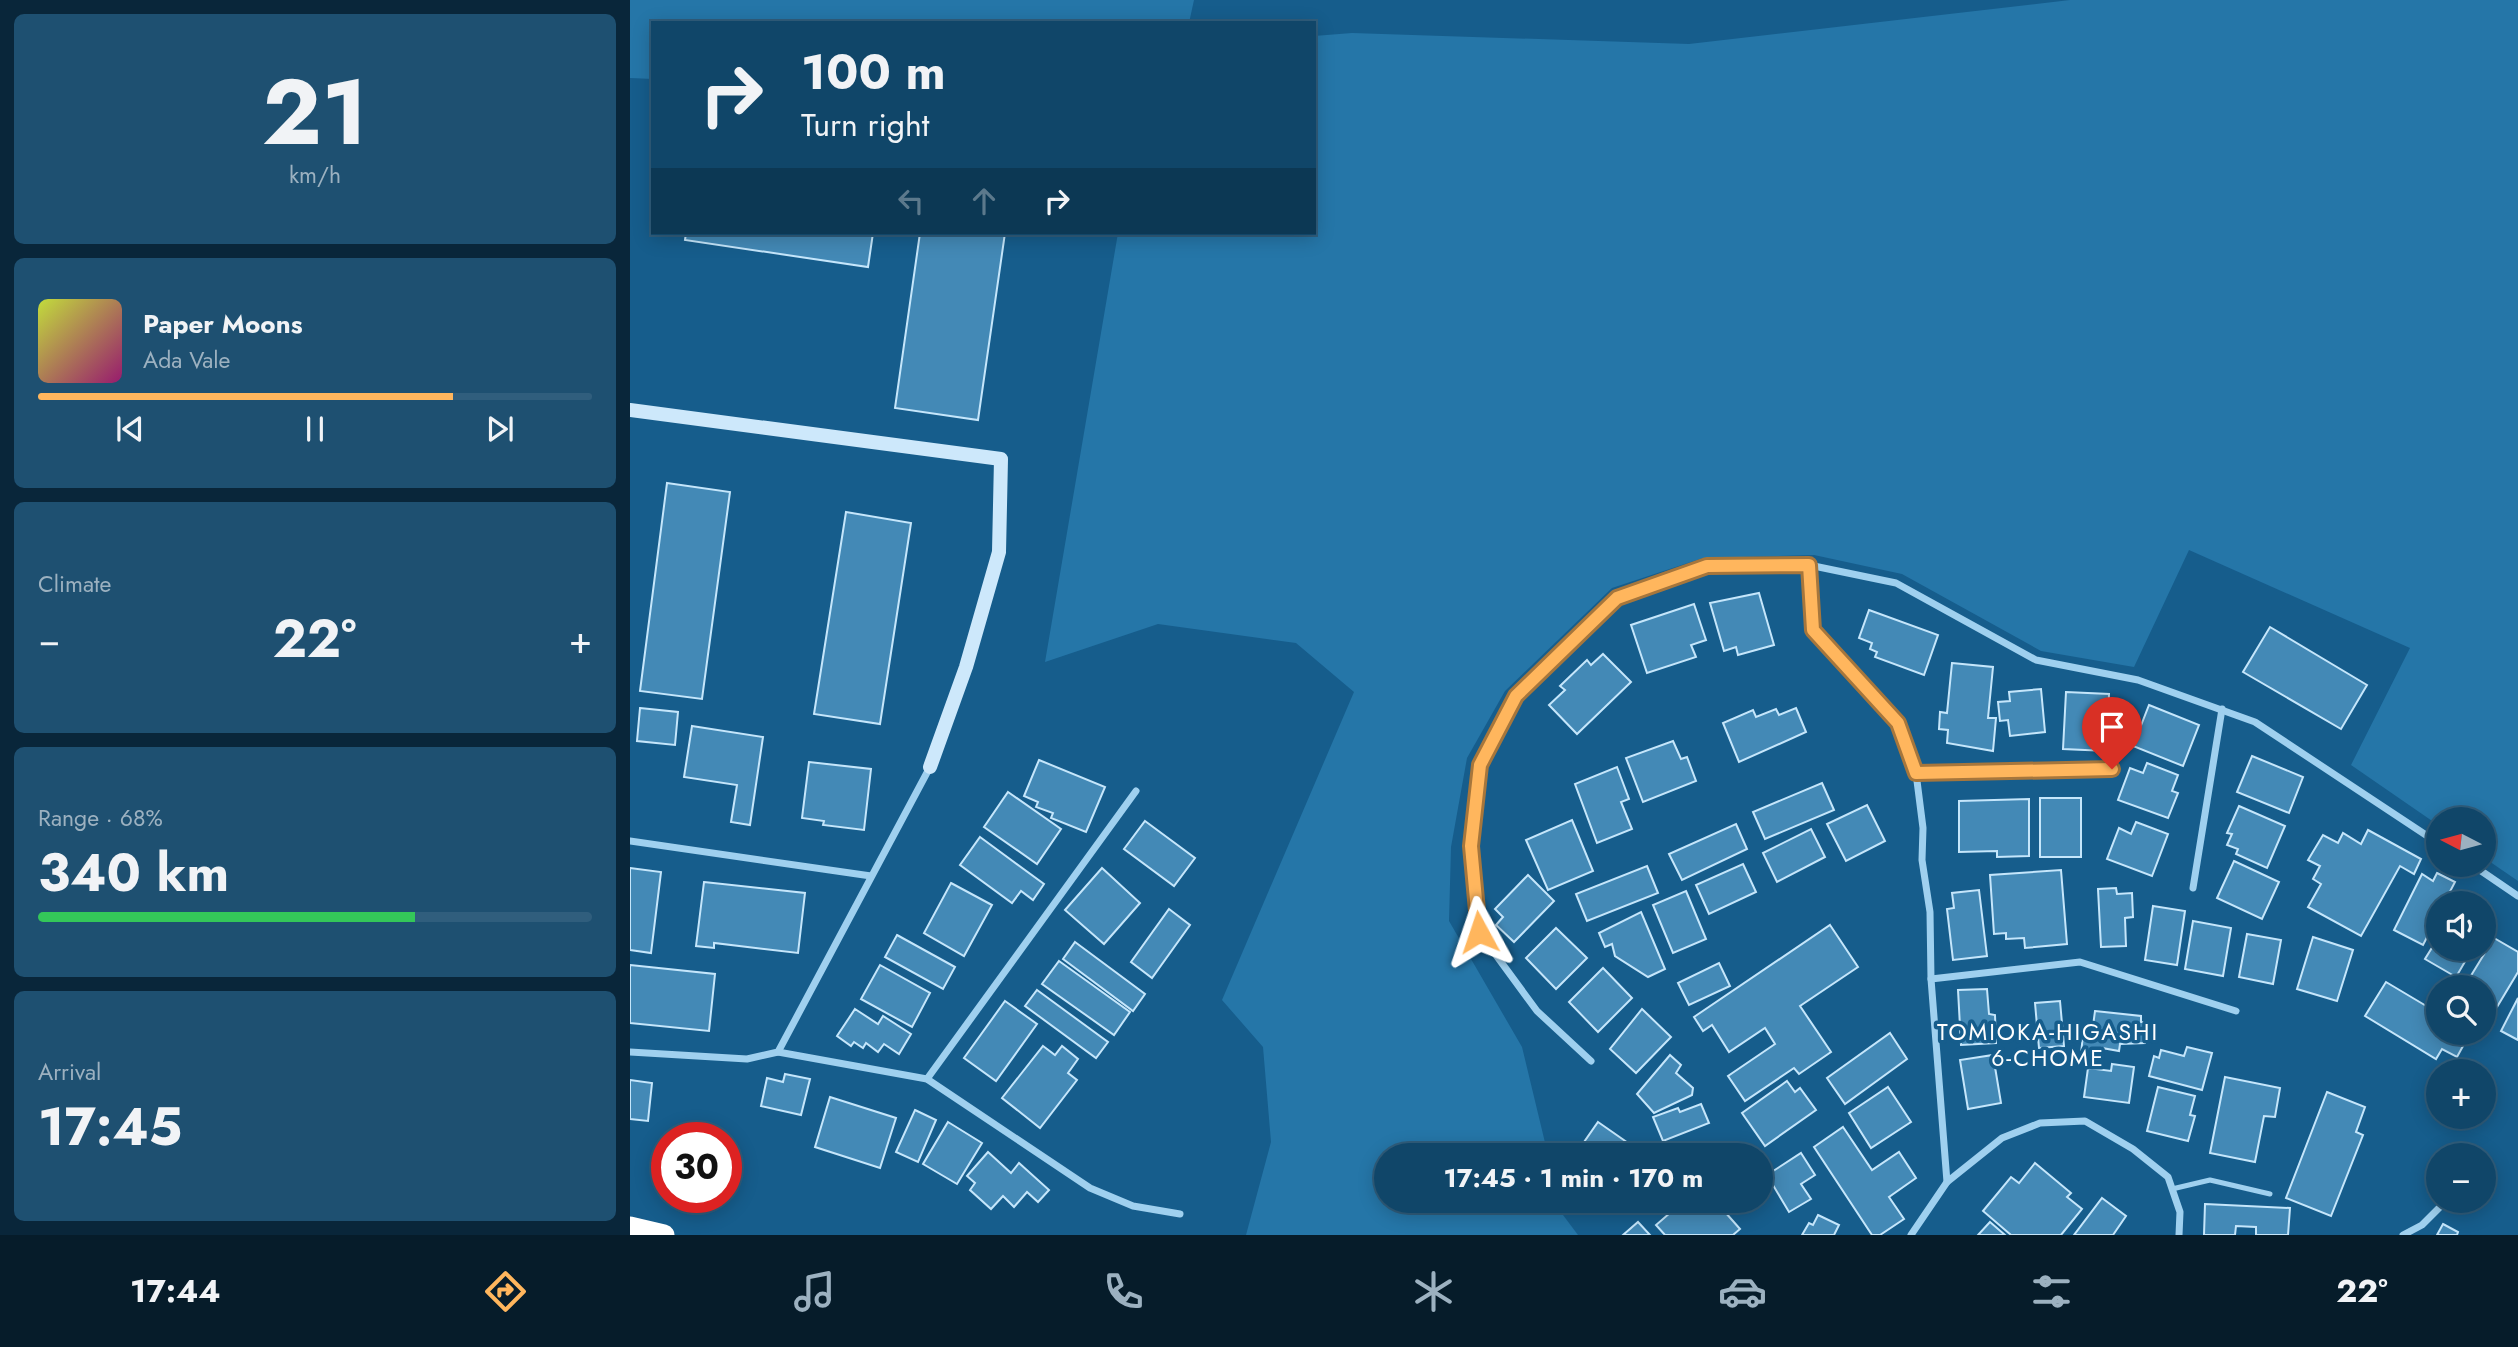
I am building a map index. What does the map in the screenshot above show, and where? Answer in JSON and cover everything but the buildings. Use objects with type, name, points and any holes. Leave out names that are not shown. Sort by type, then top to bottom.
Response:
[{"type":"highway","points":[[630,1227],[664,1235]]},
{"type":"street","points":[[630,411],[1001,459],[999,552],[966,667],[930,767],[778,1052]]},
{"type":"street","points":[[1809,565],[1813,630],[1898,723],[1916,773],[1923,828],[1922,860],[1930,912],[1931,979],[1947,1182]]},
{"type":"street","points":[[1591,1061],[1536,1011],[1479,932],[1471,846],[1480,765],[1516,696],[1617,598],[1707,566],[1809,565],[1896,583],[2036,660],[2138,680],[2255,722],[2426,834]]},
{"type":"street","points":[[2193,888],[2222,709]]},
{"type":"street","points":[[1916,773],[2112,769]]},
{"type":"street","points":[[927,1079],[1136,791]]},
{"type":"street","points":[[630,841],[872,876]]},
{"type":"street","points":[[2490,877],[2518,896]]},
{"type":"street","points":[[1931,979],[2080,962],[2236,1011]]},
{"type":"street","points":[[630,1052],[747,1059],[778,1052],[927,1079],[1090,1188],[1133,1206],[1180,1214]]},
{"type":"street","points":[[1911,1235],[1947,1182],[2002,1138],[2040,1123],[2085,1121],[2133,1149],[2168,1177],[2180,1212],[2179,1235]]},
{"type":"street","points":[[2403,1235],[2422,1226],[2434,1213]]},
{"type":"lane","points":[[2172,1189],[2210,1180],[2270,1194]]},
{"type":"shaded area","points":[[630,0],[1194,0],[1189,21],[651,21],[651,79],[630,78]]},
{"type":"shaded area","points":[[2070,0],[2518,0],[2518,881],[2496,866],[2496,807],[2426,807],[2426,817],[2351,765],[2410,648],[2189,550],[2134,667],[2041,651],[1902,574],[1814,555],[1703,558],[1612,588],[1505,691],[1467,758],[1451,847],[1449,921],[1522,1047],[1545,1143],[1374,1143],[1374,1213],[1562,1213],[1578,1235],[1246,1235],[1271,1142],[1263,1047],[1222,1000],[1354,692],[1296,643],[1158,624],[1045,662],[1118,235],[1316,235],[1316,36],[1352,33],[1689,44]]},
{"type":"district","name":"TOMIOKA-HIGASHI 6-CHOME","points":[[2048,1045]]},
{"type":"route","points":[[1479,932],[1471,846],[1480,765],[1516,696],[1617,598],[1707,566],[1809,565],[1813,630],[1898,723],[1916,773],[2112,769]]}]
